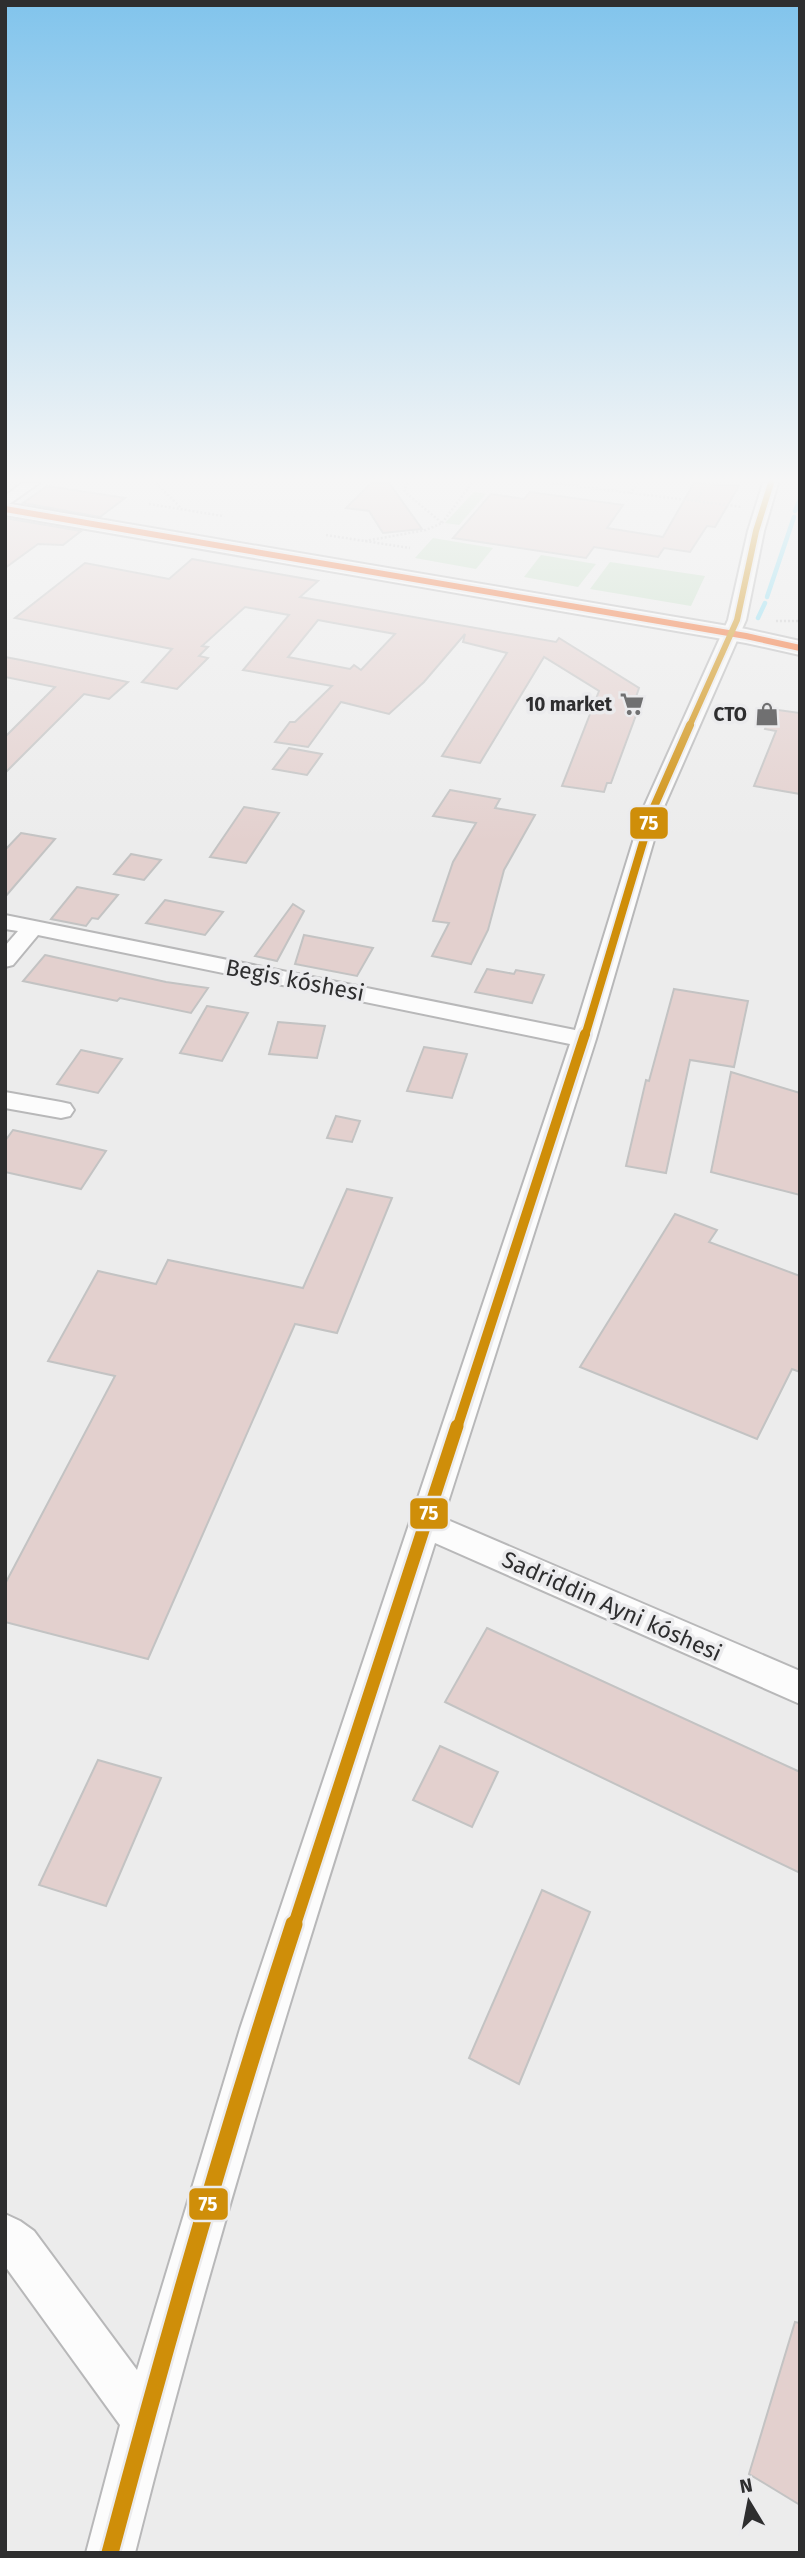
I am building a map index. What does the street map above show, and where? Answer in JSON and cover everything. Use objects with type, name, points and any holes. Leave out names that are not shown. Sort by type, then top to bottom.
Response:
[{"type":"main road","points":[[548,602],[800,648]]},
{"type":"main road","points":[[738,635],[800,634]]},
{"type":"street","points":[[110,2553],[145,2420],[260,2029],[584,1039],[653,808],[738,635],[737,620],[741,602]]},
{"type":"street","name":"Begis kóshesi","points":[[5,922],[584,1039]]},
{"type":"street","points":[[5,960],[33,928]]},
{"type":"street","points":[[5,1100],[61,1110]]},
{"type":"street","name":"Sadriddin Ayni kóshesi","points":[[424,1524],[800,1688]]},
{"type":"street","points":[[5,2236],[18,2248],[145,2420]]},
{"type":"green space","points":[[669,602],[693,602],[691,606]]},
{"type":"building","points":[[35,602],[331,602],[556,642],[559,638],[639,688],[633,706],[639,707],[611,783],[607,783],[604,792],[562,786],[599,691],[544,657],[480,763],[442,756],[507,653],[463,642],[465,634],[424,682],[389,714],[341,702],[308,747],[275,742],[290,722],[295,722],[332,686],[243,670],[289,615],[245,607],[202,646],[208,647],[199,656],[208,658],[177,689],[142,682],[172,649],[15,618]],"holes":[[[318,620],[395,634],[361,670],[354,665],[350,669],[288,657]]]},
{"type":"building","points":[[5,657],[128,682],[109,699],[84,694],[5,773],[5,737],[55,687],[5,677]]},
{"type":"building","points":[[771,709],[800,713],[800,794],[754,786],[776,731],[765,729]]},
{"type":"building","points":[[289,748],[322,754],[307,775],[273,769]]},
{"type":"building","points":[[450,790],[500,799],[495,808],[535,815],[504,870],[488,930],[471,964],[432,956],[449,923],[433,921],[453,862],[476,823],[433,816]]},
{"type":"building","points":[[244,807],[279,813],[246,863],[210,857]]},
{"type":"building","points":[[21,833],[55,839],[5,897],[5,850]]},
{"type":"building","points":[[131,854],[161,860],[144,880],[114,874]]},
{"type":"building","points":[[77,887],[118,895],[98,919],[92,918],[86,926],[51,919]]},
{"type":"building","points":[[165,900],[223,912],[205,935],[146,923]]},
{"type":"building","points":[[293,904],[304,911],[277,961],[255,956]]},
{"type":"building","points":[[304,935],[373,948],[357,976],[295,964]]},
{"type":"building","points":[[45,955],[166,982],[208,988],[191,1013],[23,981]]},
{"type":"building","points":[[487,969],[514,974],[516,970],[544,975],[532,1003],[475,992]]},
{"type":"building","points":[[674,989],[748,1001],[734,1067],[690,1060],[666,1173],[626,1166],[646,1080],[649,1081]]},
{"type":"building","points":[[207,1006],[248,1013],[222,1061],[180,1053]]},
{"type":"building","points":[[278,1022],[325,1026],[317,1058],[269,1054]]},
{"type":"building","points":[[424,1047],[467,1054],[452,1098],[407,1091]]},
{"type":"building","points":[[81,1050],[122,1059],[98,1093],[57,1084]]},
{"type":"building","points":[[731,1072],[800,1093],[800,1195],[711,1172]]},
{"type":"building","points":[[336,1116],[360,1121],[352,1142],[327,1138]]},
{"type":"building","points":[[13,1130],[106,1151],[81,1189],[5,1172],[5,1141]]},
{"type":"building","points":[[347,1189],[392,1198],[337,1333],[295,1324],[148,1659],[5,1622],[5,1584],[115,1376],[48,1361],[98,1271],[156,1284],[168,1260],[303,1288]]},
{"type":"building","points":[[675,1214],[717,1230],[709,1242],[800,1276],[800,1372],[792,1369],[757,1439],[580,1367]]},
{"type":"building","points":[[487,1628],[800,1772],[800,1873],[445,1702]]},
{"type":"building","points":[[440,1746],[498,1772],[472,1827],[413,1800]]},
{"type":"building","points":[[98,1760],[161,1778],[106,1906],[39,1885]]},
{"type":"building","points":[[542,1890],[590,1912],[519,2084],[469,2058]]},
{"type":"building","points":[[795,2322],[800,2323],[800,2505],[749,2474]]},
{"type":"waterway","points":[[758,618],[765,603]]},
{"type":"transit line","points":[[550,602],[746,636],[800,648]]},
{"type":"transit line","name":"75","points":[[110,2553],[145,2420],[260,2029],[584,1039],[653,809],[737,620],[741,602]]},
{"type":"place","name":"10 market","points":[[632,704]]},
{"type":"place","name":"СТО","points":[[767,714]]}]
